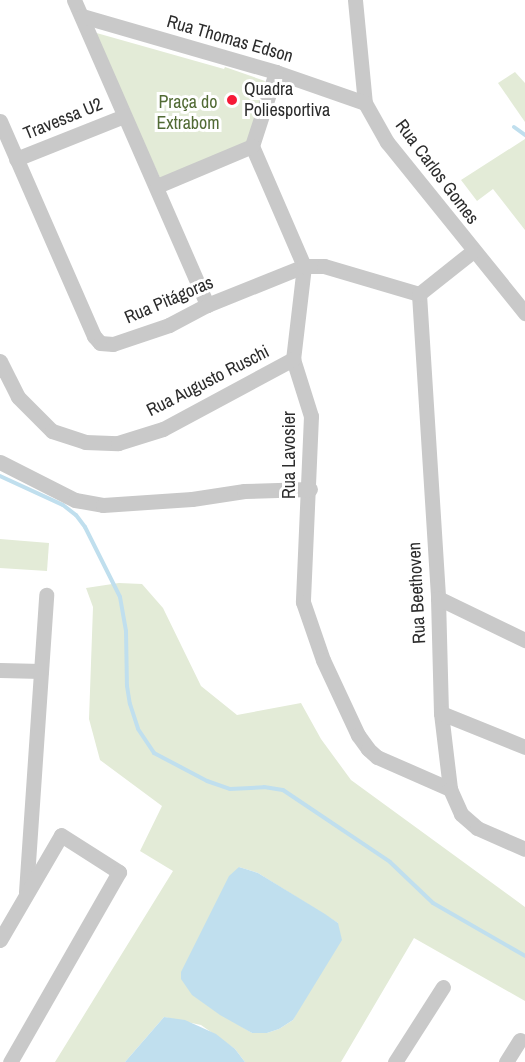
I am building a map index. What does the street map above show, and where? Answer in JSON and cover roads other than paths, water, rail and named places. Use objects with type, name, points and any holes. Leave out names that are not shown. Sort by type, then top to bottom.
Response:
[{"type":"street","points":[[74,0],[207,305]]},
{"type":"street","name":"Rua Carlos Gomes","points":[[356,0],[365,103],[387,142],[525,313]]},
{"type":"street","name":"Rua Thomas Edson","points":[[81,16],[276,72],[365,103]]},
{"type":"street","points":[[276,72],[252,146],[304,266]]},
{"type":"street","name":"Travessa U2","points":[[16,159],[124,116]]},
{"type":"street","name":"Rua Pitágoras","points":[[0,121],[94,336],[100,343],[113,344],[169,325],[207,305],[304,266],[324,266],[419,294]]},
{"type":"street","points":[[157,186],[252,146]]},
{"type":"street","points":[[419,294],[473,251]]},
{"type":"street","name":"Rua Lavosier","points":[[304,266],[293,359],[311,416],[310,489],[303,602],[312,633],[358,735],[377,757],[450,789]]},
{"type":"street","name":"Rua Beethoven","points":[[419,294],[438,598],[441,713],[450,789],[461,814],[477,828],[525,849]]},
{"type":"street","name":"Rua Augusto Ruschi","points":[[0,361],[18,397],[52,430],[85,442],[118,443],[163,429],[293,359]]},
{"type":"street","points":[[0,462],[75,500],[103,505],[192,499],[244,491],[310,489]]},
{"type":"street","points":[[26,896],[46,595]]},
{"type":"street","points":[[438,598],[525,640]]},
{"type":"street","points":[[0,670],[41,671]]},
{"type":"street","points":[[441,713],[525,747]]},
{"type":"street","points":[[0,940],[61,835],[118,872],[9,1062]]},
{"type":"street","points":[[28,848],[50,855]]},
{"type":"street","points":[[395,1062],[443,987]]},
{"type":"street","points":[[507,1062],[520,1040]]},
{"type":"water","points":[[239,867],[258,873],[338,923],[342,940],[293,1020],[267,1033],[252,1033],[220,1015],[192,995],[181,979],[181,972],[229,876]]},
{"type":"water","points":[[164,1017],[185,1020],[216,1034],[235,1049],[245,1062],[125,1062]]},
{"type":"waterway","points":[[514,127],[525,135]]},
{"type":"waterway","points":[[0,476],[63,505],[76,515],[85,527],[120,597],[126,631],[127,686],[130,704],[138,729],[154,753],[207,781],[230,789],[264,787],[283,790],[390,862],[433,903],[525,956]]},
{"type":"place","name":"Quadra Poliesportiva","points":[[232,100]]},
{"type":"park label","name":"Praça do Extrabom","points":[[188,113]]}]
